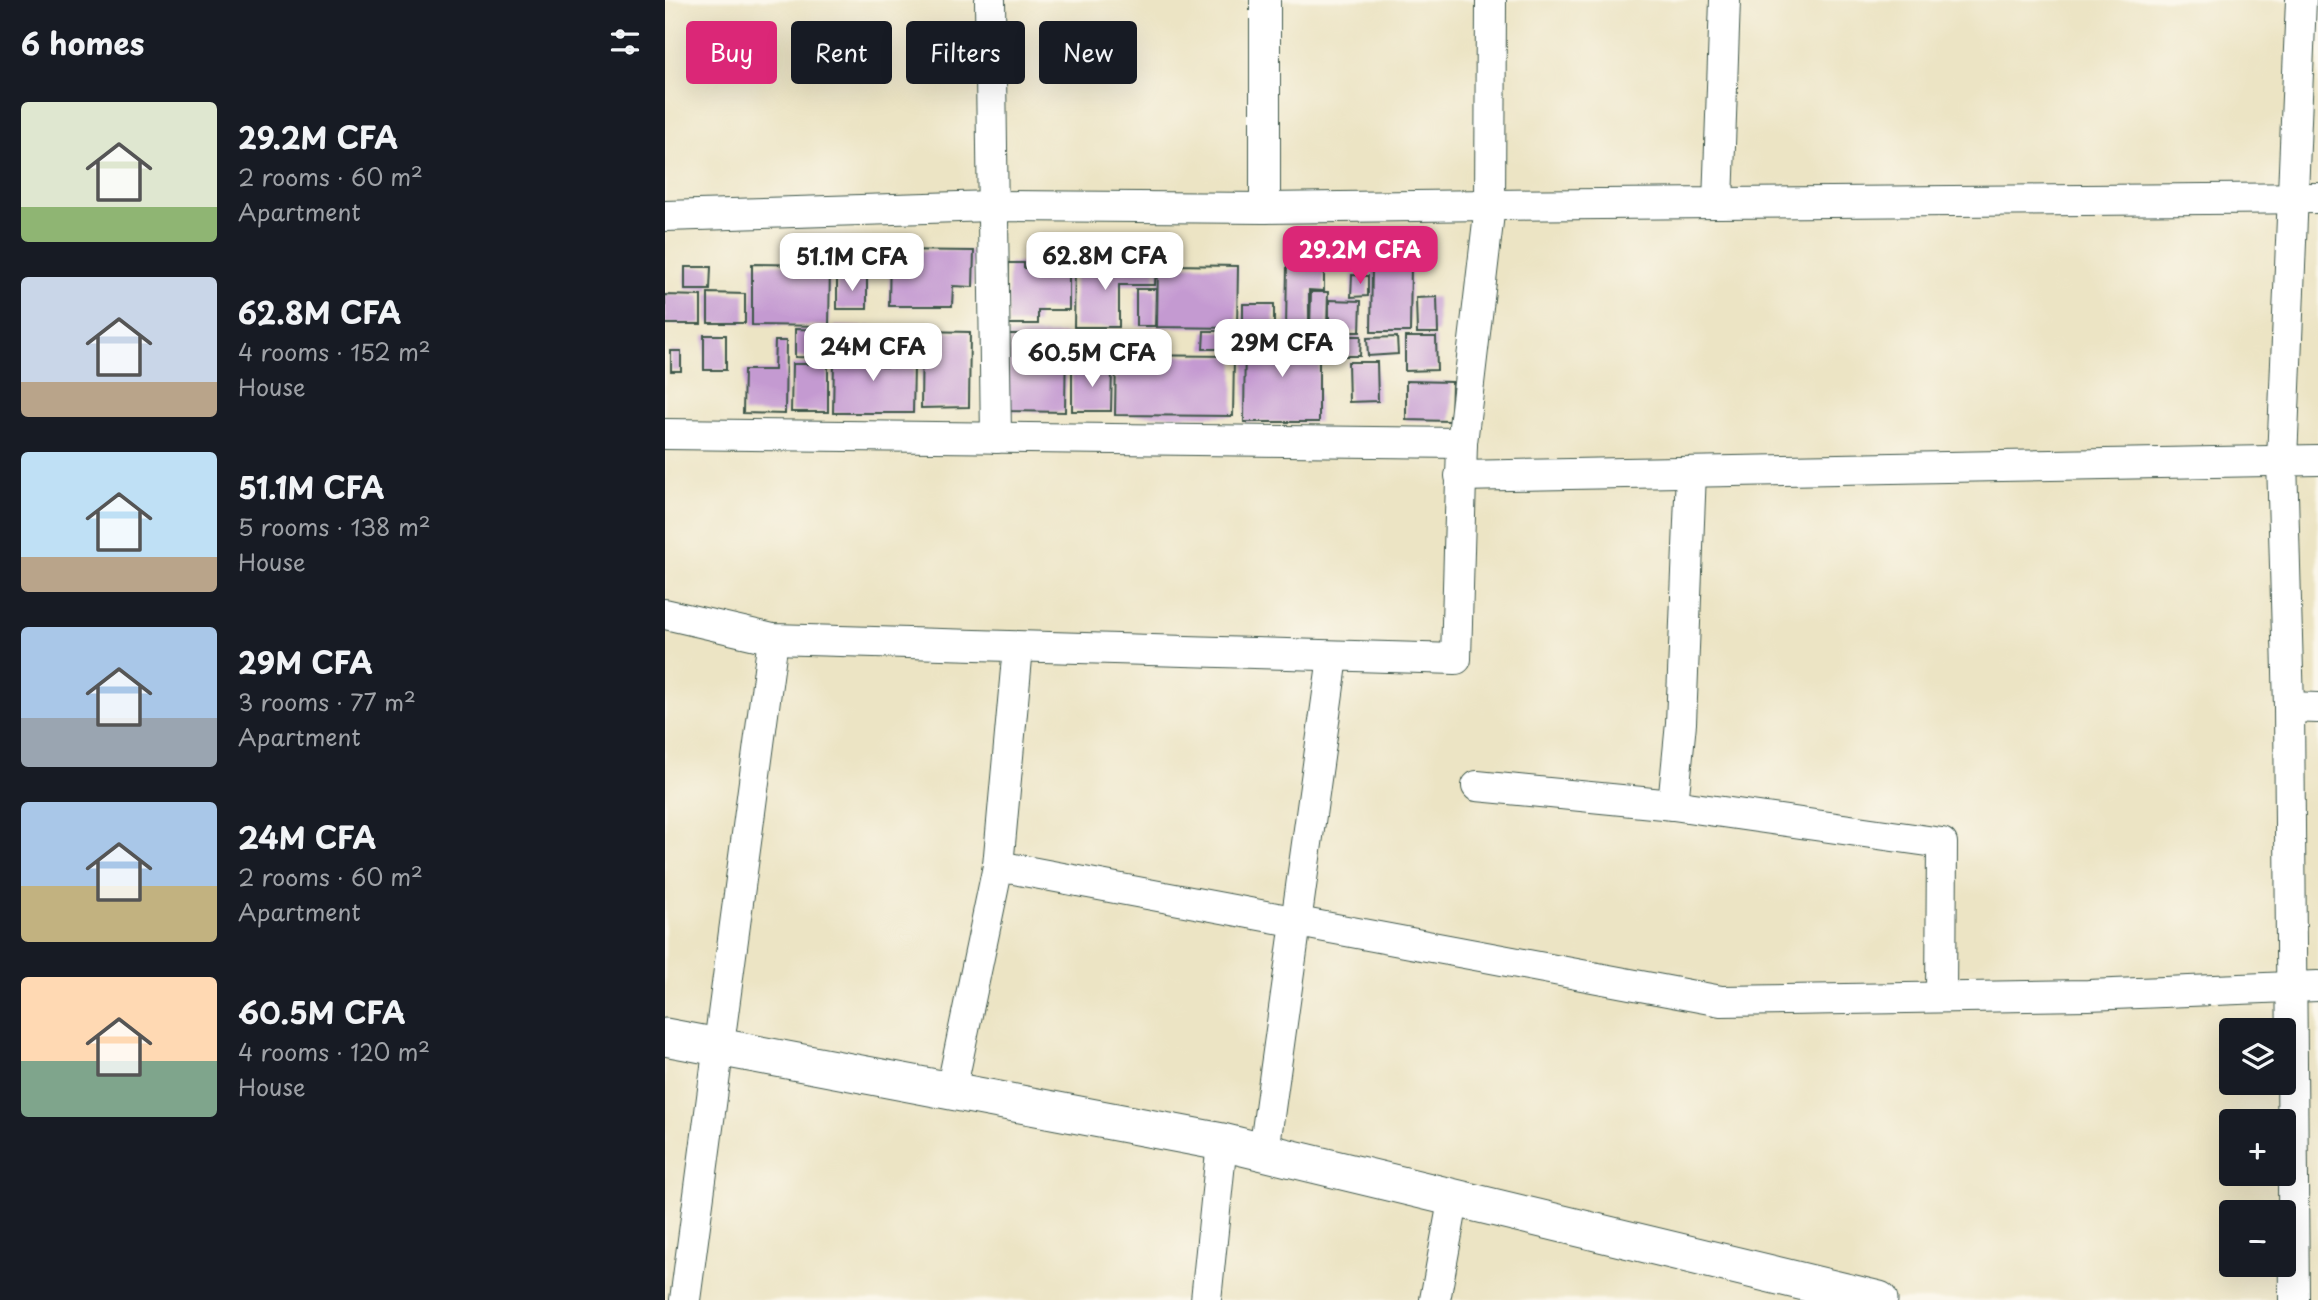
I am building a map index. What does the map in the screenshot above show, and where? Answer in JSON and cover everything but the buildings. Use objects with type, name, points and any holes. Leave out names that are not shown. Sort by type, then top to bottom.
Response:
[{"type":"street","points":[[990,0],[996,438]]},
{"type":"street","points":[[1265,0],[1265,208]]},
{"type":"street","points":[[665,614],[773,639],[1456,659],[1462,443],[1490,205],[1491,0]]},
{"type":"street","points":[[1718,203],[1725,0]]},
{"type":"street","points":[[2294,1300],[2306,986],[2304,708],[2282,460],[2305,198],[2301,0]]},
{"type":"street","points":[[665,216],[992,206],[1265,208],[2305,198]]},
{"type":"street","points":[[665,434],[1462,443]]},
{"type":"street","points":[[1460,476],[2318,460]]},
{"type":"street","points":[[1673,804],[1681,723],[1691,472]]},
{"type":"street","points":[[685,1300],[773,639]]},
{"type":"street","points":[[951,1091],[998,866],[1018,647]]},
{"type":"street","points":[[1264,1152],[1333,657]]},
{"type":"street","points":[[1477,786],[1673,804],[1942,843],[1941,997]]},
{"type":"street","points":[[998,866],[1720,1001],[2306,986]]},
{"type":"street","points":[[665,1037],[1222,1142],[1879,1300]]},
{"type":"street","points":[[1206,1300],[1222,1142]]},
{"type":"street","points":[[1435,1300],[1454,1196]]}]
